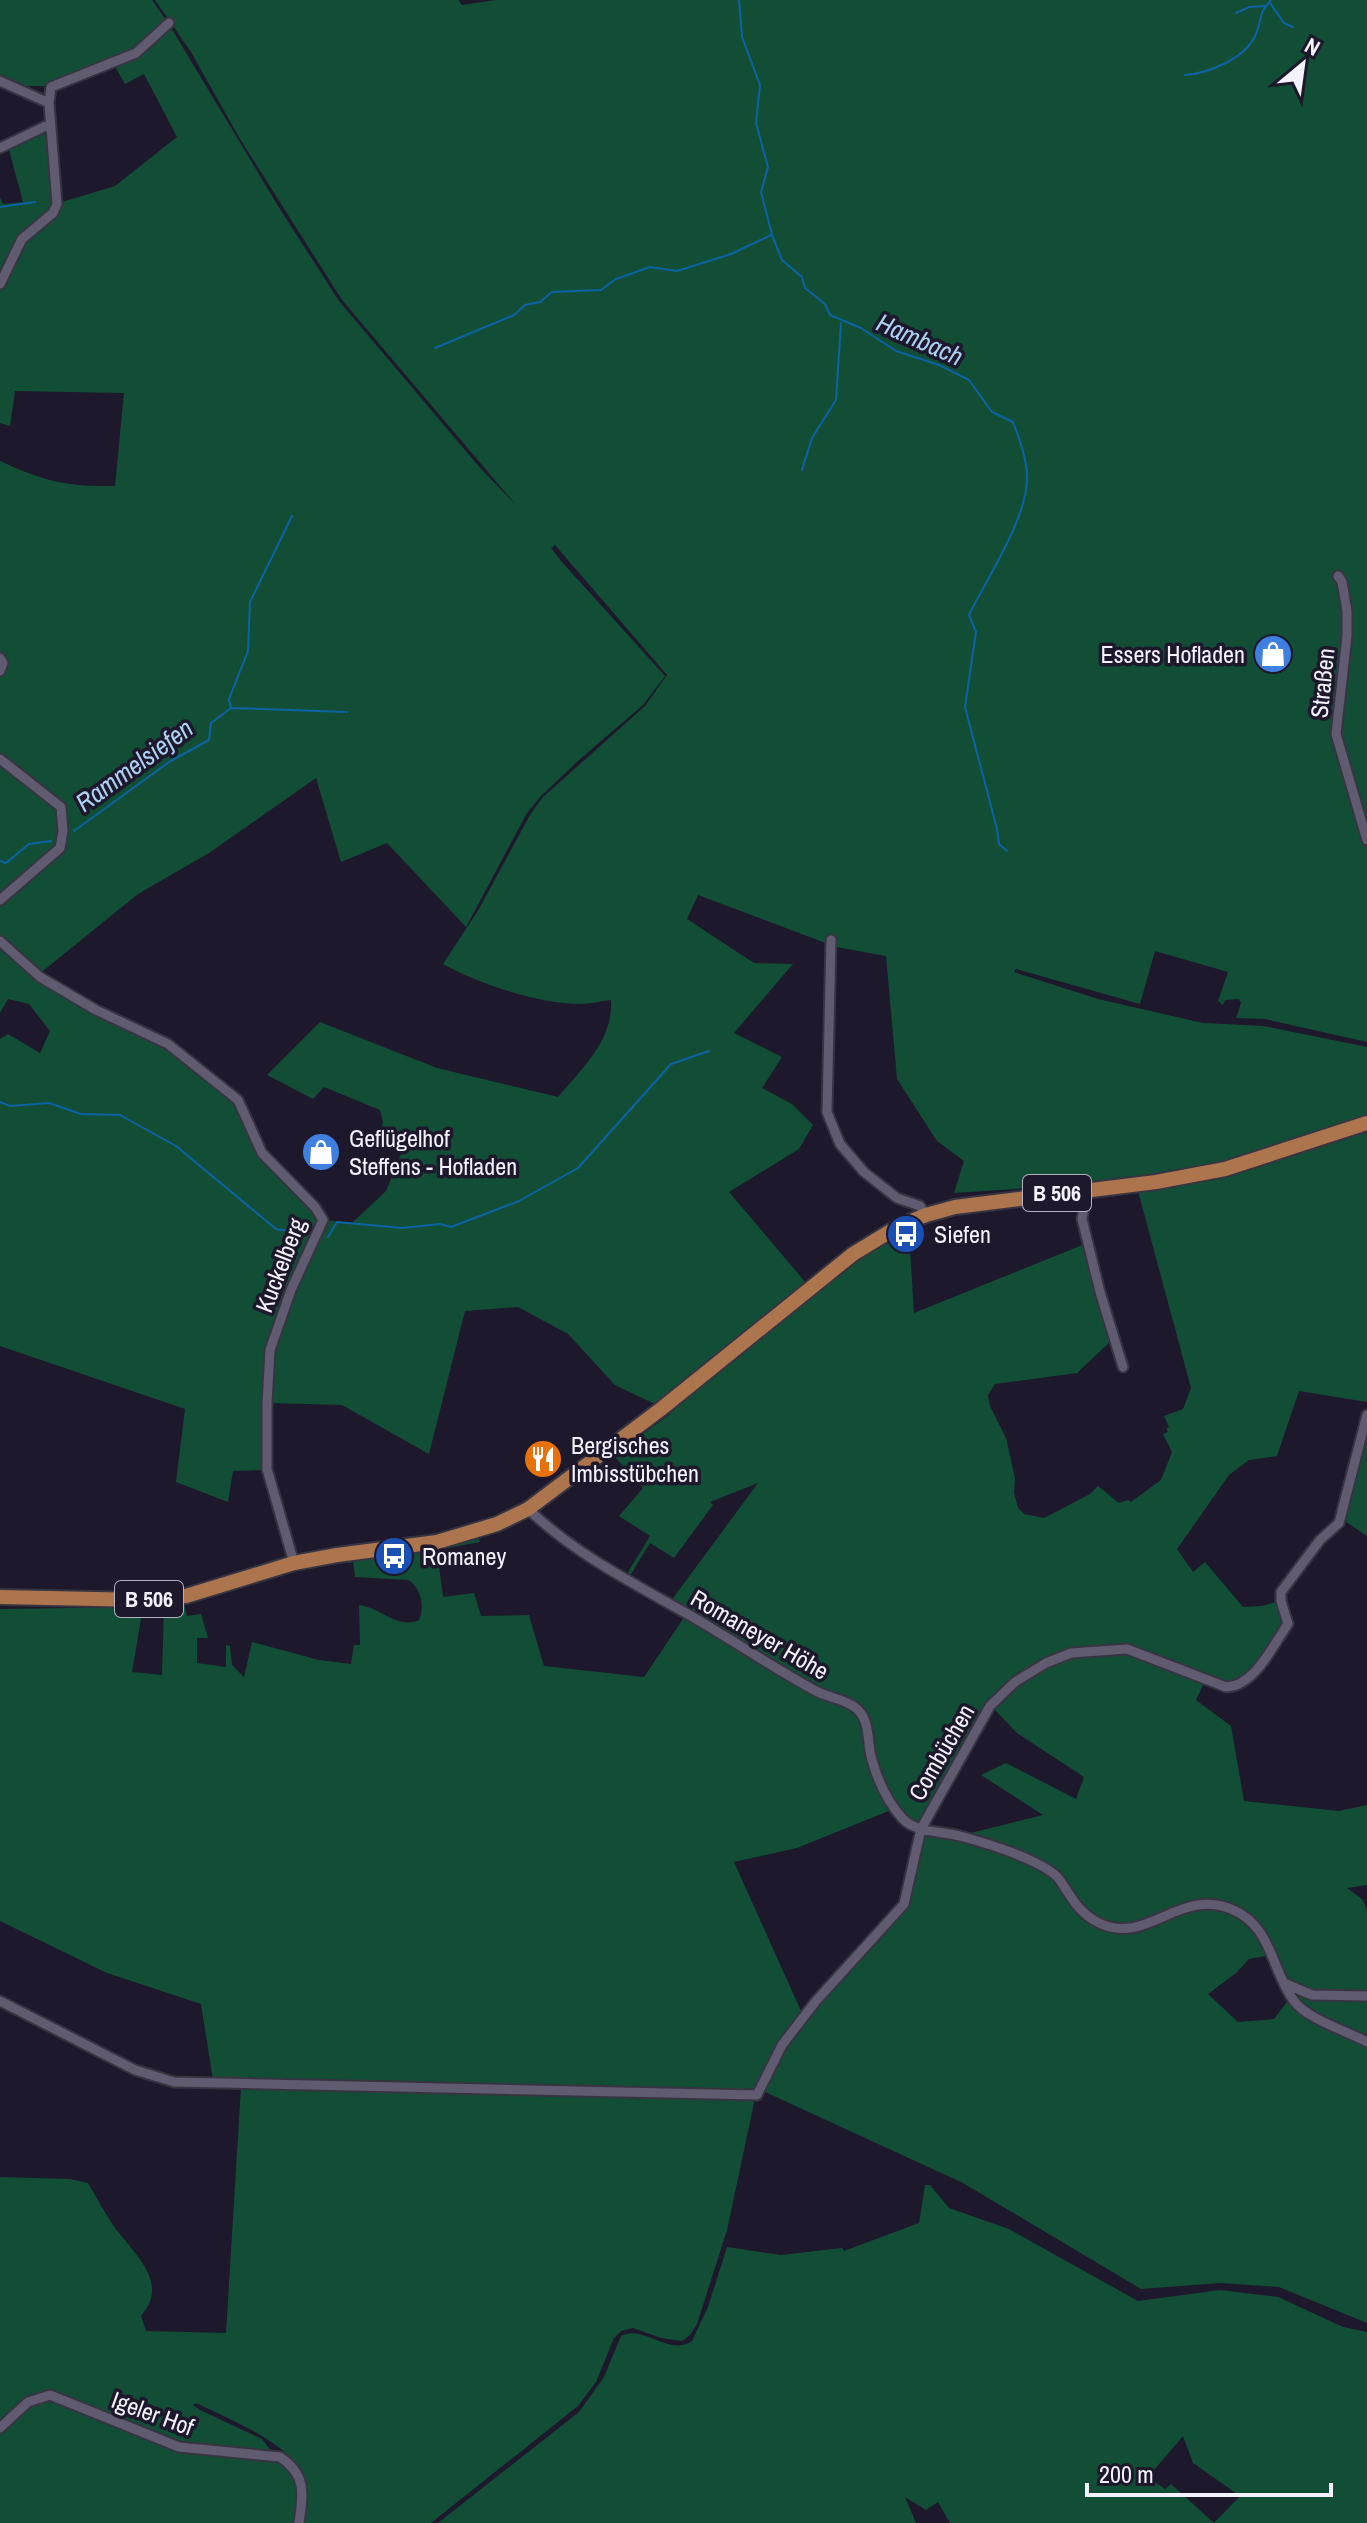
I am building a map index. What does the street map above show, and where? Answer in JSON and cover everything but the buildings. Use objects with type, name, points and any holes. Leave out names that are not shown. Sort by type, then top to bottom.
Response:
[{"type":"main road","name":"B 506","points":[[0,1597],[143,1600],[186,1596],[294,1563],[437,1542],[497,1524],[528,1509],[661,1409],[853,1254],[899,1226],[955,1207],[1156,1182],[1225,1169],[1367,1123]]},
{"type":"street","points":[[0,284],[22,239],[53,213],[57,204],[50,124],[51,87],[145,48],[169,23]]},
{"type":"street","points":[[0,81],[49,103]]},
{"type":"street","points":[[0,148],[50,124]]},
{"type":"street","name":"Straßen","points":[[1338,576],[1347,611],[1347,636],[1336,734],[1367,840]]},
{"type":"street","points":[[0,658],[3,663],[0,671]]},
{"type":"street","points":[[0,759],[61,807],[63,831],[60,848],[0,900]]},
{"type":"street","points":[[831,940],[827,1112],[840,1144],[864,1172],[897,1198],[920,1206],[926,1215]]},
{"type":"street","name":"Kuckelberg","points":[[0,941],[40,977],[96,1010],[168,1044],[238,1100],[262,1153],[315,1207],[323,1220],[291,1290],[270,1350],[267,1469],[294,1563]]},
{"type":"street","points":[[1087,1189],[1082,1219],[1123,1367]]},
{"type":"street","name":"Combüchen","points":[[921,1829],[990,1706],[1015,1682],[1046,1663],[1071,1653],[1127,1649],[1226,1687],[1248,1680],[1288,1624],[1281,1592],[1320,1540],[1339,1523],[1367,1415]]},
{"type":"street","name":"Romaneyer Höhe","points":[[528,1509],[550,1530],[617,1575],[815,1691],[856,1708],[865,1719],[872,1758],[886,1793],[905,1821],[921,1829]]},
{"type":"street","points":[[0,2001],[135,2070],[174,2082],[757,2095],[782,2045],[816,2001],[904,1904],[921,1829],[960,1836],[1033,1861],[1057,1876],[1071,1902],[1098,1923],[1124,1929],[1144,1926],[1179,1908],[1205,1903],[1231,1908],[1248,1918],[1262,1932],[1294,2003],[1308,2014],[1367,2042]]},
{"type":"street","points":[[1284,1983],[1312,1995],[1367,1996]]},
{"type":"street","name":"Igeler Hof","points":[[0,2428],[28,2402],[50,2395],[179,2447],[280,2457],[293,2466],[300,2478],[299,2523]]},
{"type":"green space","points":[[0,0],[152,0],[168,23],[144,47],[51,86],[11,86],[0,80]]},
{"type":"green space","points":[[155,0],[458,0],[462,5],[496,0],[1367,0],[1367,1042],[1265,1019],[1236,1018],[1241,1003],[1239,999],[1225,1000],[1223,1005],[1218,1001],[1228,972],[1155,951],[1140,1004],[1016,969],[1014,972],[1098,999],[1203,1023],[1264,1026],[1367,1047],[1367,1115],[1222,1163],[1088,1184],[954,1193],[964,1161],[937,1141],[897,1079],[886,956],[836,947],[698,895],[687,919],[754,963],[793,964],[734,1033],[782,1057],[762,1088],[792,1104],[813,1125],[799,1149],[729,1192],[806,1283],[661,1407],[615,1385],[568,1334],[518,1307],[465,1311],[429,1454],[342,1405],[268,1403],[274,1352],[294,1291],[325,1220],[352,1223],[386,1191],[401,1154],[377,1142],[383,1122],[380,1110],[324,1087],[313,1099],[267,1075],[320,1022],[437,1068],[558,1097],[602,1041],[611,1000],[580,1004],[546,1001],[474,979],[443,964],[479,909],[542,798],[645,706],[667,675],[555,545],[551,548],[562,562],[665,676],[643,705],[579,760],[527,813],[466,927],[387,843],[341,862],[316,778],[209,853],[138,894],[38,975],[0,938],[0,676],[4,664],[0,654],[0,461],[56,481],[115,486],[124,393],[15,391],[10,426],[0,423],[0,287],[23,239],[59,203],[115,186],[177,137],[144,74],[125,84],[113,63],[170,26],[339,301],[481,469],[516,505],[342,300],[240,139],[191,52]]},
{"type":"green space","points":[[50,126],[56,204],[21,239],[0,281],[0,198],[3,204],[23,202],[8,146]]},
{"type":"green space","points":[[0,943],[22,964],[167,1045],[239,1103],[261,1155],[314,1209],[320,1222],[271,1351],[266,1470],[233,1471],[228,1502],[176,1482],[185,1409],[0,1346],[0,1039],[8,1034],[40,1053],[50,1031],[29,1004],[8,999],[0,1013]]},
{"type":"green space","points":[[1367,1129],[1367,1402],[1299,1391],[1277,1456],[1249,1460],[1229,1475],[1177,1549],[1193,1572],[1205,1562],[1243,1607],[1279,1601],[1287,1623],[1247,1678],[1227,1685],[1128,1648],[1046,1662],[989,1705],[923,1830],[897,1805],[873,1756],[863,1711],[829,1696],[671,1601],[758,1483],[710,1502],[713,1505],[674,1558],[650,1543],[628,1579],[625,1577],[650,1536],[619,1516],[643,1488],[614,1456],[670,1414],[664,1409],[854,1259],[891,1240],[905,1242],[910,1249],[914,1313],[1085,1244],[1112,1340],[1077,1373],[995,1384],[988,1395],[990,1406],[1006,1438],[1015,1478],[1014,1493],[1018,1508],[1024,1514],[1044,1518],[1090,1494],[1098,1486],[1119,1503],[1131,1502],[1161,1480],[1172,1452],[1163,1434],[1168,1432],[1166,1429],[1169,1427],[1164,1416],[1183,1409],[1191,1388],[1138,1191]]},
{"type":"green space","points":[[1367,1429],[1367,1536],[1342,1519]]},
{"type":"green space","points":[[479,1539],[480,1542],[437,1550],[443,1597],[474,1593],[481,1616],[529,1615],[544,1666],[644,1677],[685,1616],[851,1707],[860,1718],[891,1810],[797,1848],[734,1862],[801,2011],[777,2046],[753,2091],[213,2080],[201,2004],[107,1973],[0,1921],[0,1609],[143,1607],[132,1672],[162,1675],[164,1605],[184,1602],[187,1616],[201,1614],[208,1638],[197,1638],[197,1663],[226,1667],[226,1645],[230,1646],[232,1665],[244,1677],[252,1642],[319,1660],[351,1664],[354,1645],[360,1645],[359,1605],[396,1620],[411,1622],[419,1620],[422,1603],[416,1587],[408,1580],[355,1577],[353,1562],[348,1563],[348,1560],[394,1556]]},
{"type":"green space","points":[[1129,1652],[1205,1681],[1196,1700],[1231,1726],[1244,1801],[1339,1811],[1367,1805],[1367,1885],[1347,1888],[1363,1900],[1367,1910],[1367,1991],[1290,1989],[1264,1936],[1249,1920],[1261,1933],[1271,1955],[1249,1959],[1208,1994],[1238,2022],[1274,2019],[1290,1998],[1307,2016],[1367,2044],[1367,2323],[1279,2287],[1220,2283],[1141,2289],[963,2183],[763,2091],[798,2028],[905,1906],[924,1832],[951,1838],[1043,1815],[981,1775],[1006,1763],[1076,1799],[1084,1777],[1017,1733],[991,1706],[1028,1675],[1060,1658],[1085,1653]]},
{"type":"green space","points":[[1292,1994],[1367,1994],[1367,2040],[1308,2011]]},
{"type":"green space","points":[[241,2087],[752,2099],[754,2103],[727,2230],[697,2324],[682,2341],[661,2338],[633,2328],[621,2331],[614,2338],[596,2382],[578,2406],[431,2523],[301,2523],[304,2483],[298,2466],[287,2454],[257,2433],[196,2403],[193,2405],[200,2410],[262,2439],[275,2456],[192,2448],[51,2393],[0,2423],[0,2177],[70,2179],[88,2183],[150,2279],[152,2291],[141,2316],[146,2331],[226,2333]]},
{"type":"green space","points":[[925,2185],[930,2185],[949,2208],[1009,2229],[1138,2301],[1220,2290],[1278,2297],[1343,2327],[1367,2332],[1367,2523],[1214,2523],[950,2523],[938,2502],[926,2510],[905,2497],[916,2523],[438,2523],[579,2412],[604,2377],[621,2336],[638,2334],[674,2345],[692,2341],[708,2307],[727,2247],[781,2255],[842,2248],[844,2251],[919,2223]],"holes":[[[1183,2436],[1193,2463],[1240,2496],[1214,2523],[1171,2484],[1165,2489],[1148,2477]]]},
{"type":"green space","points":[[50,2398],[164,2445],[279,2460],[287,2465],[296,2479],[299,2496],[297,2523],[0,2523],[0,2432],[28,2406]]},
{"type":"waterway","name":"Hambach","points":[[739,0],[742,37],[760,85],[756,123],[768,167],[761,192],[782,260],[802,277],[805,288],[825,304],[830,315],[861,328],[896,351],[939,365],[969,380],[992,412],[1013,422],[1020,442],[1027,470],[1026,493],[1014,528],[969,615],[976,632],[965,707],[999,844],[1007,851]]},
{"type":"waterway","points":[[1185,75],[1205,71],[1236,57],[1251,43],[1262,13],[1271,0]]},
{"type":"waterway","points":[[1270,3],[1284,23],[1293,27]]},
{"type":"waterway","points":[[1236,13],[1249,7],[1265,6]]},
{"type":"waterway","points":[[0,207],[35,202]]},
{"type":"waterway","points":[[435,348],[514,315],[525,305],[540,302],[552,292],[601,290],[616,279],[650,267],[677,271],[731,254],[771,235]]},
{"type":"waterway","points":[[802,470],[812,438],[836,400],[841,323]]},
{"type":"waterway","points":[[231,708],[229,699],[248,651],[250,602],[292,516]]},
{"type":"waterway","name":"Rammelsiefen","points":[[74,831],[169,762],[209,740],[211,723],[231,708],[347,712]]},
{"type":"waterway","name":"Rammelsiefen","points":[[0,861],[6,863],[29,844],[51,841]]},
{"type":"waterway","points":[[328,1237],[337,1222],[402,1228],[440,1224],[451,1227],[519,1201],[578,1168],[671,1064],[709,1051]]},
{"type":"waterway","points":[[0,1102],[10,1106],[49,1103],[81,1114],[120,1115],[176,1146],[276,1229],[302,1233]]},
{"type":"place","name":"Essers Hofladen","points":[[1273,654]]},
{"type":"place","name":"Geflügelhof Steffens - Hofladen","points":[[321,1152]]},
{"type":"place","name":"Siefen","points":[[906,1234]]},
{"type":"place","name":"Bergisches Imbisstübchen","points":[[543,1459]]},
{"type":"place","name":"Romaney","points":[[394,1556]]}]
